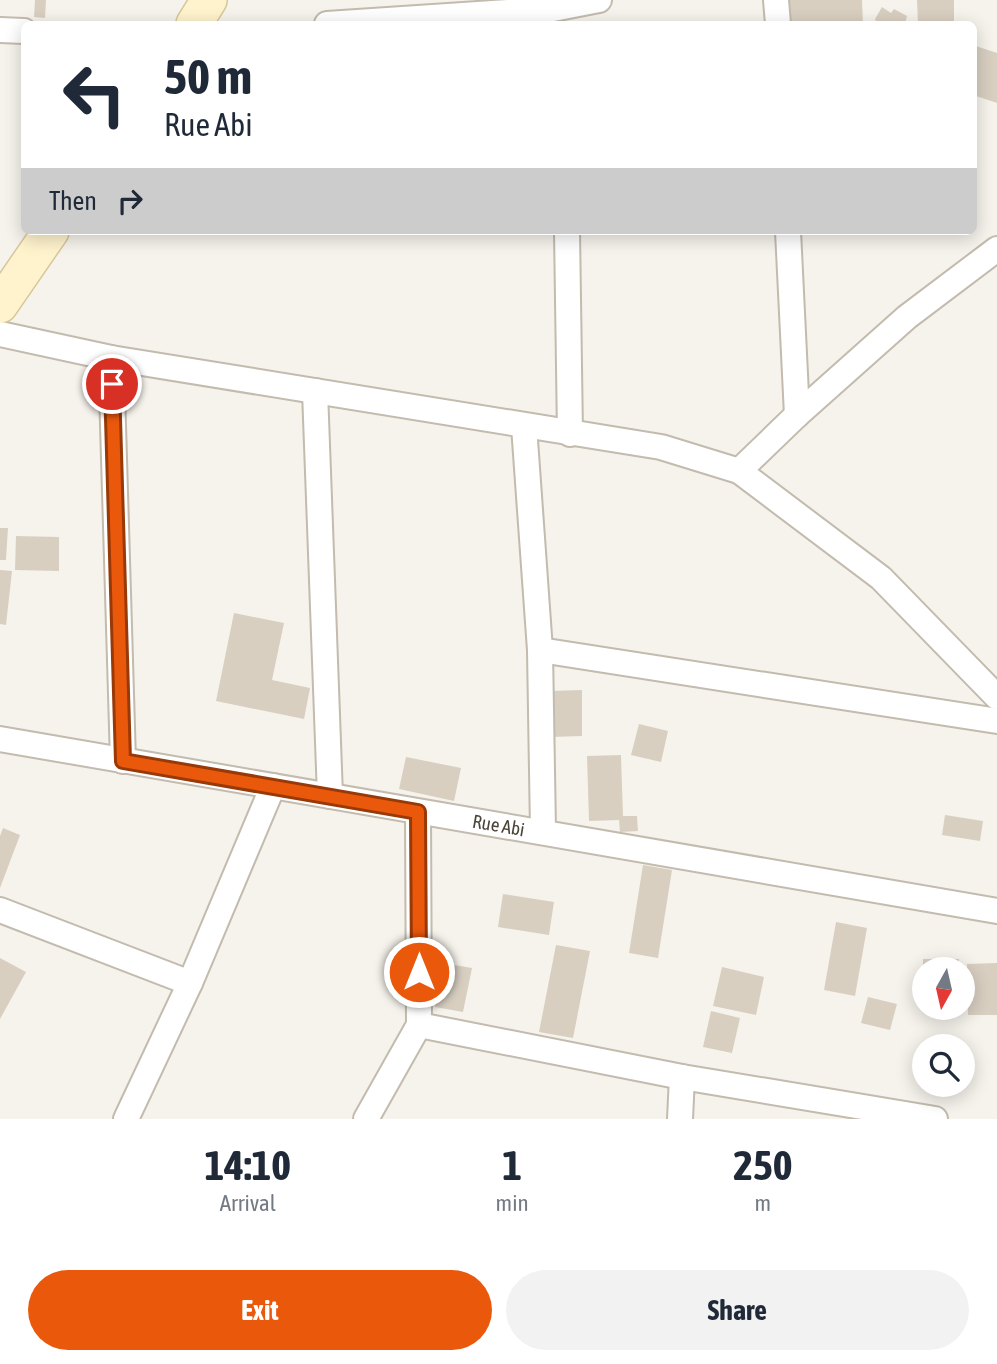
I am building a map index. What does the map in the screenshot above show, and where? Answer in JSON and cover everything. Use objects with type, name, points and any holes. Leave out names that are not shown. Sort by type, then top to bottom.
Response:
[{"type":"street","points":[[196,21],[209,0]]},
{"type":"street","points":[[379,21],[553,11],[599,0]]},
{"type":"street","points":[[776,0],[778,21]]},
{"type":"street","points":[[0,30],[21,31]]},
{"type":"street","points":[[0,305],[48,235]]},
{"type":"street","points":[[567,235],[570,434]]},
{"type":"street","points":[[788,235],[797,415]]},
{"type":"street","points":[[739,471],[907,317],[997,249]]},
{"type":"street","points":[[0,334],[111,358],[661,447],[739,471],[881,578],[997,697]]},
{"type":"street","points":[[111,358],[123,761]]},
{"type":"street","points":[[315,391],[330,796]]},
{"type":"street","points":[[524,426],[540,650],[542,831]]},
{"type":"street","points":[[540,650],[997,721]]},
{"type":"street","name":"Rue Abi","points":[[0,739],[997,911]]},
{"type":"street","points":[[126,1119],[190,983],[273,786]]},
{"type":"street","points":[[366,1119],[419,1025],[418,812]]},
{"type":"street","points":[[0,910],[190,983]]},
{"type":"street","points":[[419,1025],[682,1077],[935,1119]]},
{"type":"street","points":[[680,1119],[682,1077]]},
{"type":"building","points":[[35,0],[46,0],[45,18],[34,17]]},
{"type":"building","points":[[786,0],[862,0],[863,21],[787,21]]},
{"type":"building","points":[[917,0],[954,0],[954,21],[918,21]]},
{"type":"building","points":[[882,7],[891,13],[894,9],[907,16],[906,21],[875,19]]},
{"type":"building","points":[[977,46],[997,53],[997,103],[977,96]]},
{"type":"building","points":[[0,528],[8,528],[6,560],[0,560]]},
{"type":"building","points":[[16,536],[59,537],[59,571],[15,570]]},
{"type":"building","points":[[0,570],[12,571],[6,625],[0,624]]},
{"type":"building","points":[[234,613],[284,623],[272,680],[310,688],[304,719],[216,701]]},
{"type":"building","points":[[582,690],[582,736],[551,737],[550,691]]},
{"type":"building","points":[[639,724],[668,731],[661,762],[631,755]]},
{"type":"building","points":[[621,755],[623,816],[637,816],[638,831],[620,832],[619,820],[589,821],[587,756]]},
{"type":"building","points":[[406,757],[461,768],[454,801],[399,789]]},
{"type":"building","points":[[945,815],[983,821],[980,841],[942,835]]},
{"type":"building","points":[[3,828],[20,835],[0,888],[0,836]]},
{"type":"building","points":[[643,865],[672,870],[658,958],[629,953]]},
{"type":"building","points":[[503,894],[554,902],[549,935],[498,927]]},
{"type":"building","points":[[836,922],[867,928],[855,996],[824,990]]},
{"type":"building","points":[[556,945],[590,951],[573,1038],[539,1032]]},
{"type":"building","points":[[0,958],[26,972],[0,1019]]},
{"type":"building","points":[[443,963],[472,968],[463,1012],[435,1007]]},
{"type":"building","points":[[997,963],[997,1015],[975,1015],[975,964]]},
{"type":"building","points":[[722,967],[764,977],[756,1015],[713,1006]]},
{"type":"building","points":[[868,997],[897,1004],[890,1030],[861,1023]]},
{"type":"building","points":[[711,1011],[740,1018],[732,1053],[703,1047]]},
{"type":"route","points":[[112,384],[123,761],[418,812],[419,972]]}]
